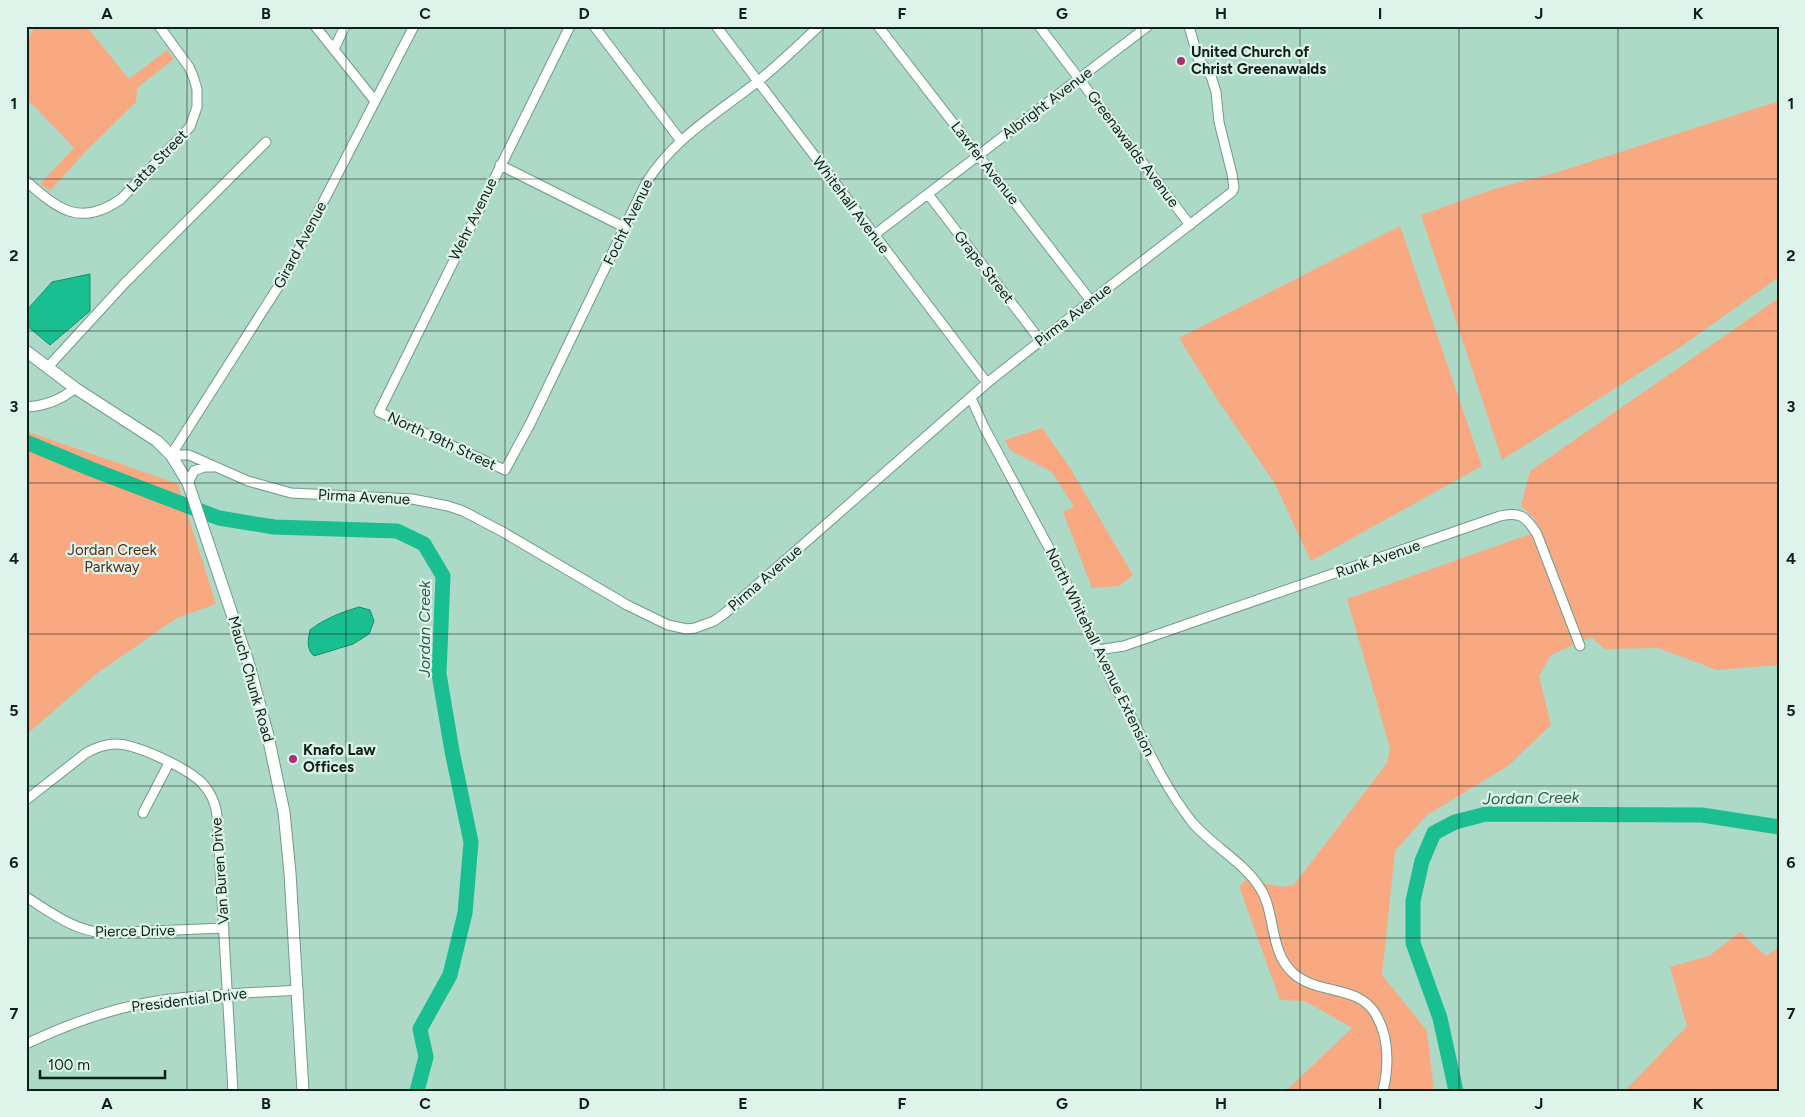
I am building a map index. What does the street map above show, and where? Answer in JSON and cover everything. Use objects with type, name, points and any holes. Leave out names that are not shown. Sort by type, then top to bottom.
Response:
[{"type":"main road","name":"Mauch Chunk Road","points":[[26,351],[75,388],[152,437],[171,455],[188,483],[254,683],[268,736],[284,812],[298,990],[303,1091]]},
{"type":"street","name":"Latta Street","points":[[26,181],[60,208],[80,213],[100,211],[121,199],[190,127],[197,107],[197,89],[189,67],[159,26]]},
{"type":"street","points":[[315,26],[375,101]]},
{"type":"street","points":[[334,49],[345,26]]},
{"type":"street","name":"Girard Avenue","points":[[171,455],[285,276],[414,26]]},
{"type":"street","name":"Wehr Avenue","points":[[378,412],[570,26]]},
{"type":"street","points":[[594,26],[681,141]]},
{"type":"street","name":"Whitehall Avenue","points":[[716,26],[987,383]]},
{"type":"street","name":"Focht Avenue","points":[[505,470],[530,424],[624,227],[655,168],[681,141],[758,82],[820,26]]},
{"type":"street","name":"Lawfer Avenue","points":[[878,26],[1090,301]]},
{"type":"street","name":"Greenawalds Avenue","points":[[1039,26],[1190,225]]},
{"type":"street","name":"Albright Avenue","points":[[874,235],[1148,26]]},
{"type":"street","name":"Pirma Avenue","points":[[171,455],[189,455],[255,484],[291,493],[412,499],[448,506],[463,511],[503,532],[648,616],[668,625],[686,629],[706,625],[724,614],[987,383],[1232,192],[1234,188],[1232,174],[1219,122],[1216,92],[1211,76],[1198,58],[1189,26]]},
{"type":"street","points":[[47,368],[125,283],[266,142]]},
{"type":"street","points":[[500,165],[624,227]]},
{"type":"street","name":"Grape Street","points":[[928,194],[1040,340]]},
{"type":"street","points":[[26,407],[48,404],[75,388]]},
{"type":"street","name":"North Whitehall Avenue Extension","points":[[971,398],[984,427],[1057,563],[1110,678],[1149,753],[1184,811],[1204,834],[1232,857],[1261,889],[1282,959],[1291,972],[1304,982],[1320,988],[1354,995],[1375,1012],[1387,1047],[1384,1091]]},
{"type":"street","name":"North 19th Street","points":[[378,412],[505,470]]},
{"type":"street","points":[[188,483],[194,471],[204,467],[213,467]]},
{"type":"street","name":"Runk Avenue","points":[[1098,650],[1124,646],[1512,513],[1526,519],[1537,534],[1580,646]]},
{"type":"street","name":"Van Buren Drive","points":[[26,800],[86,753],[102,746],[117,744],[140,748],[201,782],[214,801],[217,816],[233,1091]]},
{"type":"street","points":[[143,814],[169,763]]},
{"type":"street","name":"Pierce Drive","points":[[26,897],[69,924],[92,932],[224,928]]},
{"type":"street","name":"Presidential Drive","points":[[26,1044],[81,1020],[129,1007],[182,998],[298,990]]},
{"type":"green space","points":[[35,26],[86,26],[129,79],[167,50],[174,59],[137,88],[136,102],[86,151],[50,191],[40,184],[74,148],[26,99],[26,44]]},
{"type":"green space","points":[[1779,101],[1779,277],[1679,348],[1502,460],[1421,215],[1497,188],[1555,173]]},
{"type":"green space","points":[[1400,226],[1482,466],[1311,561],[1275,484],[1215,396],[1179,338]]},
{"type":"green space","points":[[1779,298],[1779,665],[1717,670],[1658,648],[1605,649],[1591,637],[1551,655],[1539,676],[1551,725],[1508,766],[1427,815],[1395,851],[1382,975],[1427,1031],[1434,1091],[1286,1091],[1352,1028],[1305,1001],[1280,1000],[1239,886],[1246,880],[1283,887],[1294,885],[1387,763],[1390,748],[1347,599],[1539,531],[1534,518],[1521,506],[1530,471]]},
{"type":"green space","points":[[1042,428],[1070,468],[1133,575],[1119,586],[1092,588],[1063,512],[1074,507],[1052,472],[1010,450],[1005,440]]},
{"type":"green space","name":"Jordan Creek Parkway","points":[[26,431],[178,484],[216,604],[177,618],[96,674],[26,735]]},
{"type":"green space","points":[[1740,932],[1766,956],[1779,947],[1779,1091],[1625,1091],[1687,1026],[1670,967],[1709,956]]},
{"type":"shaded area","points":[[90,274],[90,311],[50,345],[26,325],[26,311],[52,282]]},
{"type":"shaded area","points":[[359,607],[370,610],[374,621],[369,634],[353,644],[314,656],[311,653],[308,641],[310,630],[333,616]]},
{"type":"waterway","name":"Jordan Creek","points":[[26,442],[219,518],[274,527],[397,531],[424,544],[443,576],[439,674],[452,751],[471,842],[465,913],[450,975],[420,1029],[426,1057],[417,1091]]},
{"type":"waterway","name":"Jordan Creek","points":[[1456,1091],[1440,1018],[1413,943],[1413,901],[1422,861],[1434,833],[1455,822],[1486,814],[1702,815],[1779,827]]},
{"type":"place","name":"United Church of Christ Greenawalds","points":[[1181,61]]},
{"type":"place","name":"Knafo Law Offices","points":[[293,759]]}]
